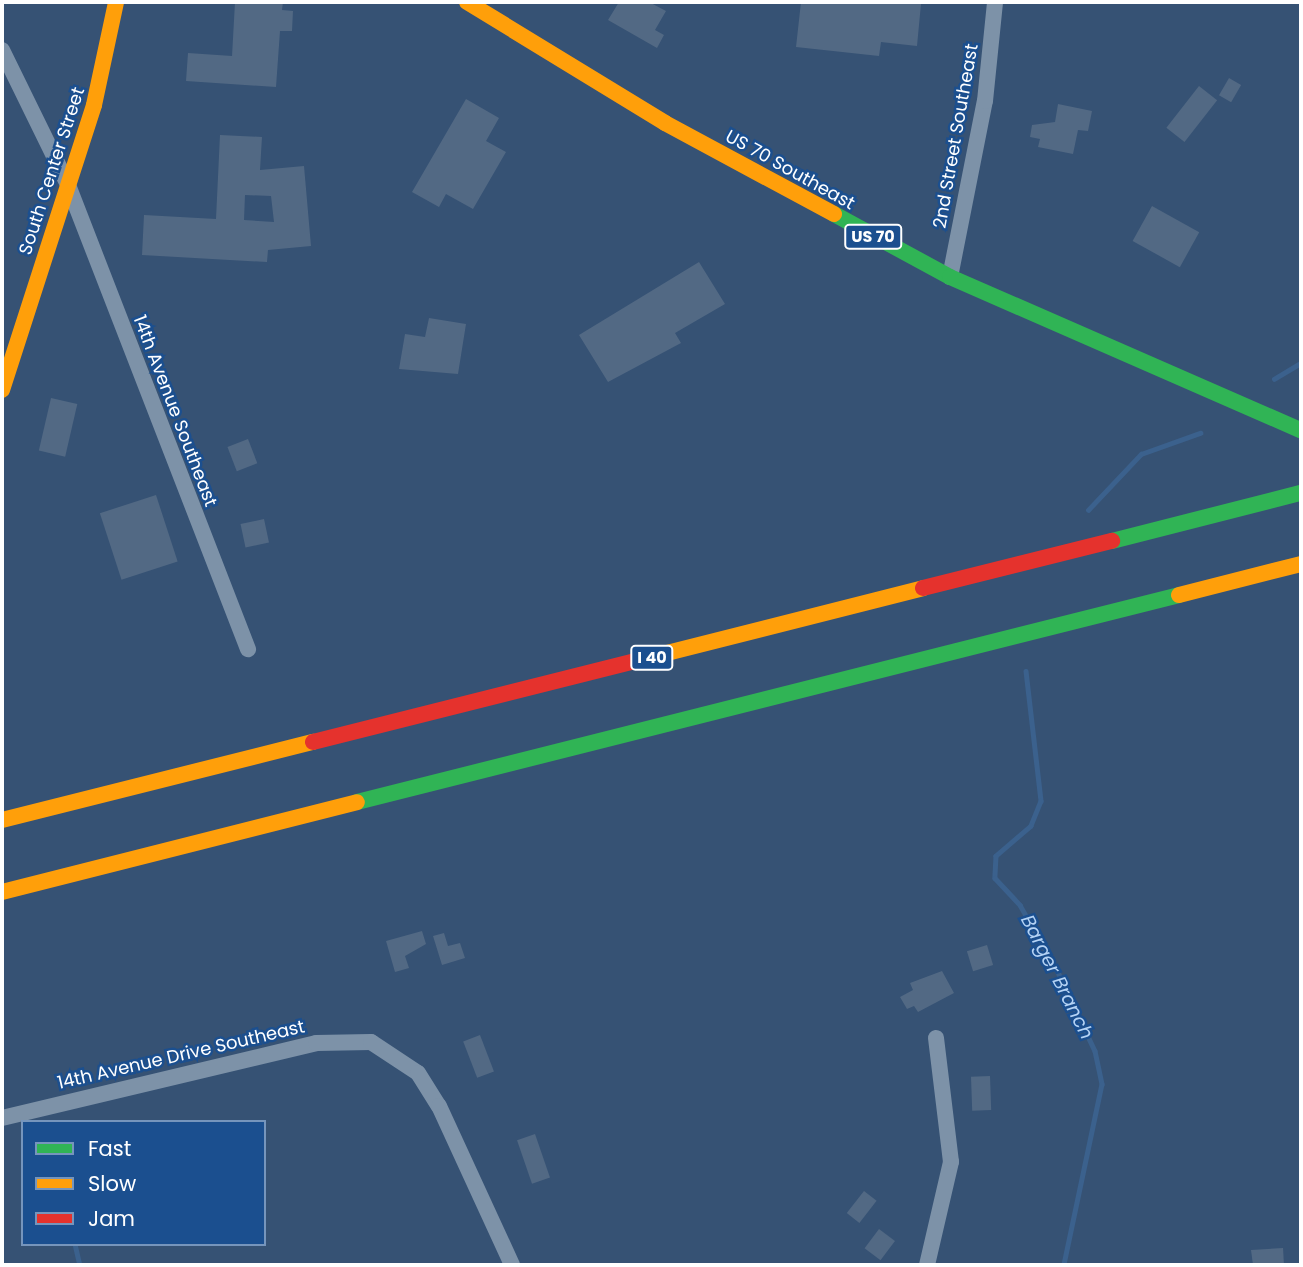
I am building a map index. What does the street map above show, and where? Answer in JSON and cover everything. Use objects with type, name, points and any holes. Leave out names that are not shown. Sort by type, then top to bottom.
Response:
[{"type":"main road","name":"South Center Street","points":[[2,390],[68,185],[116,2]]},
{"type":"main road","name":"US 70 Southeast","points":[[467,2],[665,123],[950,277],[1301,430]]},
{"type":"main road","name":"I 40","points":[[2,820],[1301,493]]},
{"type":"main road","points":[[2,892],[1301,564]]},
{"type":"street","name":"2nd Street Southeast","points":[[950,277],[985,101],[995,2]]},
{"type":"street","name":"14th Avenue Southeast","points":[[2,50],[68,185],[248,649]]},
{"type":"street","points":[[927,1265],[951,1162],[936,1038]]},
{"type":"street","name":"14th Avenue Drive Southeast","points":[[2,1118],[316,1043],[371,1042],[418,1073],[439,1105],[512,1265]]},
{"type":"building","points":[[235,2],[283,2],[282,10],[293,11],[292,31],[280,31],[276,87],[186,81],[188,53],[232,56]]},
{"type":"building","points":[[619,2],[649,2],[666,11],[655,30],[664,35],[657,48],[608,20]]},
{"type":"building","points":[[801,2],[921,4],[917,46],[881,42],[879,56],[796,47]]},
{"type":"building","points":[[1229,78],[1241,85],[1231,102],[1219,95]]},
{"type":"building","points":[[1199,86],[1217,100],[1184,142],[1166,128]]},
{"type":"building","points":[[466,99],[499,118],[486,141],[506,152],[473,209],[446,194],[439,207],[412,192]]},
{"type":"building","points":[[1058,104],[1092,111],[1088,131],[1078,130],[1073,154],[1038,147],[1040,139],[1030,137],[1032,125],[1055,122]]},
{"type":"building","points":[[220,135],[262,137],[260,170],[304,166],[311,246],[268,250],[267,262],[142,255],[144,215],[216,219]],"holes":[[[245,195],[271,196],[274,222],[244,220]]]},
{"type":"building","points":[[1152,206],[1199,232],[1180,267],[1133,241]]},
{"type":"building","points":[[699,262],[725,304],[675,333],[681,343],[608,382],[579,335]]},
{"type":"building","points":[[429,318],[466,324],[458,374],[399,369],[405,334],[425,337]]},
{"type":"building","points":[[51,398],[77,404],[65,457],[39,451]]},
{"type":"building","points":[[248,439],[257,463],[237,471],[227,447]]},
{"type":"building","points":[[156,495],[178,562],[122,580],[100,513]]},
{"type":"building","points":[[264,519],[269,542],[246,547],[241,524]]},
{"type":"building","points":[[422,931],[426,944],[405,956],[409,968],[395,972],[386,941]]},
{"type":"building","points":[[444,933],[448,946],[460,943],[465,958],[442,965],[433,936]]},
{"type":"building","points":[[987,945],[993,965],[973,971],[967,951]]},
{"type":"building","points":[[942,971],[954,993],[918,1012],[914,1006],[907,1009],[900,997],[913,990],[910,983]]},
{"type":"building","points":[[480,1035],[494,1071],[477,1078],[463,1041]]},
{"type":"building","points":[[990,1076],[991,1110],[972,1111],[971,1077]]},
{"type":"building","points":[[535,1134],[550,1177],[532,1184],[517,1140]]},
{"type":"building","points":[[864,1191],[877,1201],[859,1223],[847,1213]]},
{"type":"building","points":[[879,1229],[895,1241],[881,1260],[865,1248]]},
{"type":"building","points":[[1283,1248],[1284,1265],[1253,1265],[1251,1250]]},
{"type":"waterway","name":"Barger Branch","points":[[1274,379],[1301,363]]},
{"type":"waterway","name":"Barger Branch","points":[[1088,510],[1141,454],[1200,433]]},
{"type":"waterway","name":"Barger Branch","points":[[1026,671],[1041,801],[1031,826],[996,856],[995,878],[1020,905],[1057,970],[1095,1051],[1102,1084],[1064,1265]]},
{"type":"waterway","points":[[75,1246],[80,1265]]},
{"type":"traffic: fast","points":[[834,214],[950,277],[1301,430]]},
{"type":"traffic: fast","points":[[1112,541],[1301,493]]},
{"type":"traffic: fast","points":[[357,802],[1179,595]]},
{"type":"traffic: slow","points":[[2,390],[94,105],[116,2]]},
{"type":"traffic: slow","points":[[467,2],[665,123],[834,214]]},
{"type":"traffic: slow","points":[[1179,595],[1301,564]]},
{"type":"traffic: slow","points":[[663,654],[923,588]]},
{"type":"traffic: slow","points":[[2,820],[313,742]]},
{"type":"traffic: slow","points":[[2,892],[357,802]]},
{"type":"traffic: jam","points":[[923,588],[1112,541]]},
{"type":"traffic: jam","points":[[313,742],[663,654]]}]
